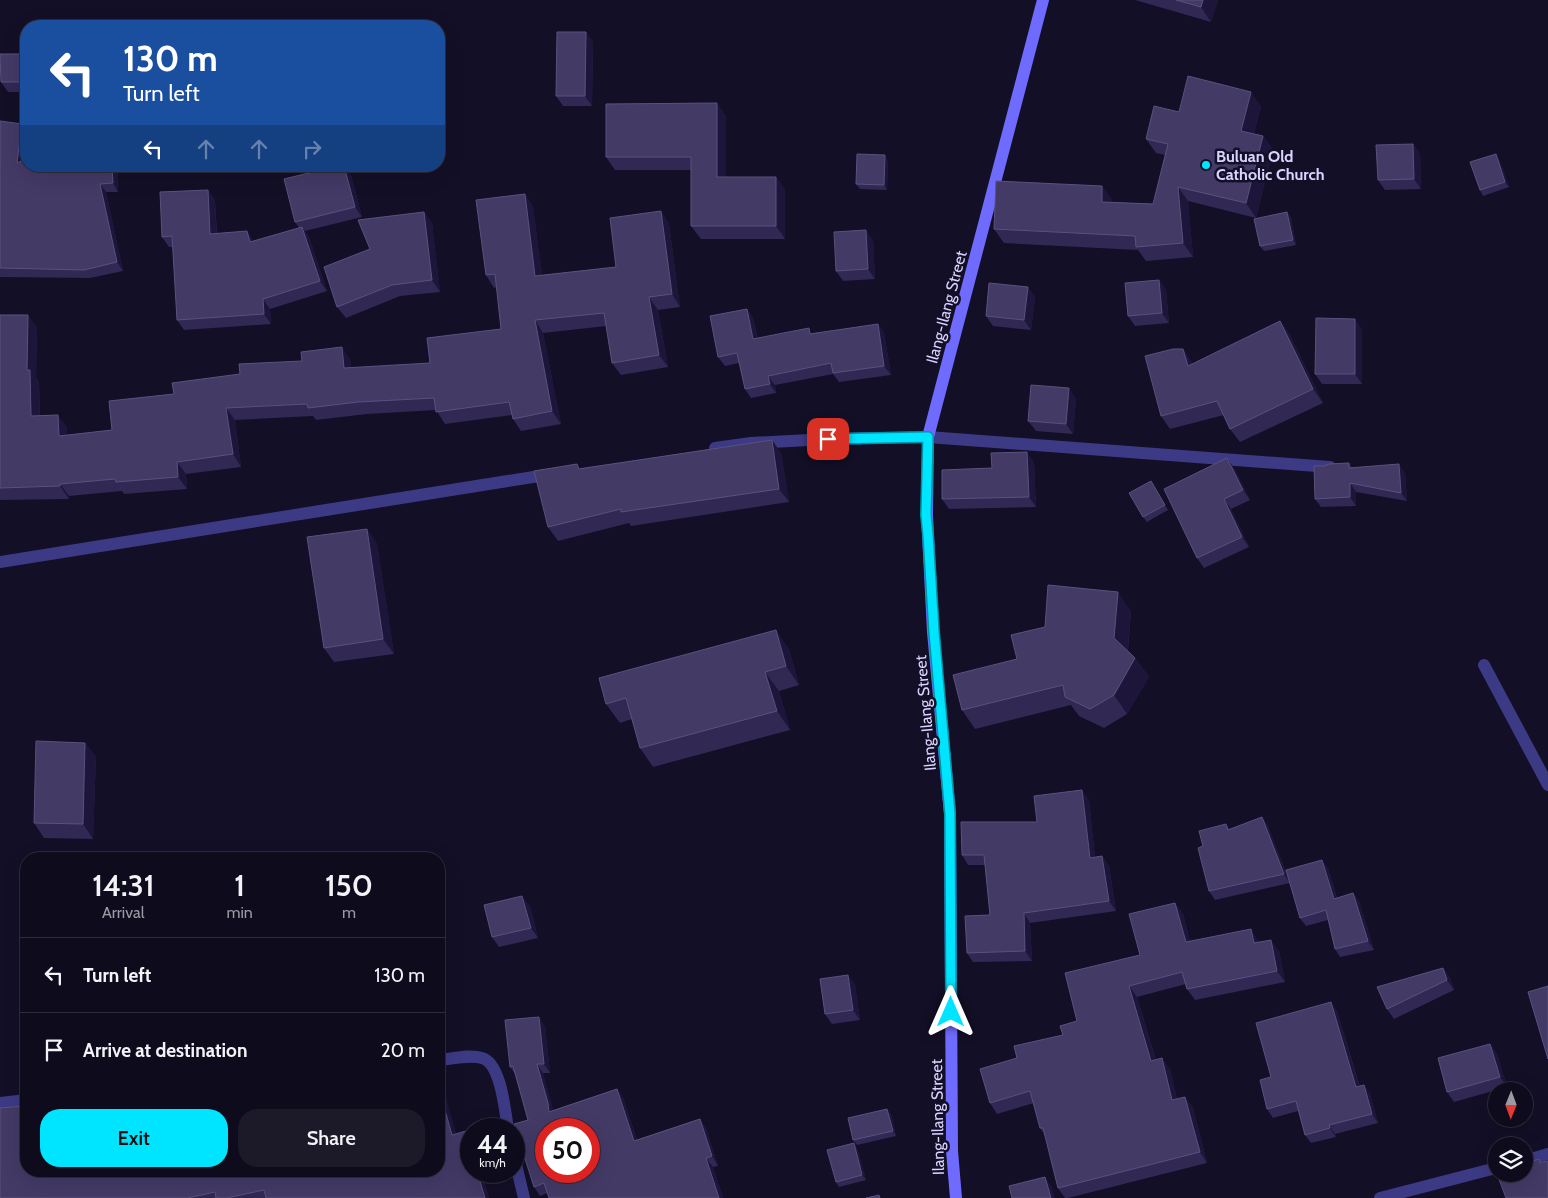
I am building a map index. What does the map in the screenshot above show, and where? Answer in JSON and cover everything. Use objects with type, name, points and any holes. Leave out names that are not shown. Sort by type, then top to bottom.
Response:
[{"type":"main road","name":"Ilang-Ilang Street","points":[[956,1198],[952,1150],[950,814],[926,515],[928,437],[1043,0]]},
{"type":"street","points":[[702,450],[751,443],[928,437],[1330,468]]},
{"type":"street","points":[[0,562],[566,472]]},
{"type":"street","points":[[1484,665],[1548,785]]},
{"type":"street","points":[[445,1059],[472,1057],[482,1058],[490,1062],[498,1078],[506,1118]]},
{"type":"street","points":[[0,1103],[20,1101]]},
{"type":"street","points":[[1533,1158],[1548,1154]]},
{"type":"street","points":[[1380,1198],[1488,1170]]},
{"type":"street","points":[[520,1183],[524,1198]]},
{"type":"building","points":[[1176,0],[1203,0],[1201,7]]},
{"type":"building","points":[[557,32],[586,32],[585,96],[556,96]]},
{"type":"building","points":[[0,54],[20,54],[20,82],[1,82]]},
{"type":"building","points":[[1188,76],[1251,92],[1241,131],[1263,136],[1246,203],[1178,187],[1183,243],[1136,247],[1135,236],[994,229],[996,181],[1102,186],[1102,202],[1153,204],[1168,144],[1146,139],[1154,106],[1179,112]]},
{"type":"building","points":[[717,103],[717,177],[776,177],[776,226],[691,226],[691,157],[606,157],[606,104]]},
{"type":"building","points":[[0,121],[20,124],[17,163],[20,162],[20,172],[112,172],[113,183],[100,184],[117,262],[84,270],[0,268]]},
{"type":"building","points":[[1413,144],[1414,179],[1378,180],[1376,145]]},
{"type":"building","points":[[857,154],[885,155],[884,185],[856,184]]},
{"type":"building","points":[[1496,154],[1505,182],[1480,190],[1470,162]]},
{"type":"building","points":[[313,172],[346,172],[355,207],[295,222],[284,179]]},
{"type":"building","points":[[208,190],[210,234],[247,231],[250,242],[302,227],[320,281],[263,299],[264,314],[177,320],[172,236],[162,237],[160,192]]},
{"type":"building","points":[[525,194],[535,276],[616,267],[610,218],[661,211],[672,294],[649,297],[659,355],[612,363],[604,313],[535,320],[552,411],[513,419],[509,402],[436,412],[434,398],[358,402],[308,408],[307,404],[226,408],[233,454],[177,462],[178,477],[116,482],[115,479],[60,484],[60,486],[0,488],[0,315],[28,315],[27,370],[30,370],[31,416],[58,415],[59,436],[112,430],[109,401],[174,394],[172,383],[240,374],[239,364],[302,361],[301,352],[342,347],[344,368],[430,363],[427,338],[501,329],[495,274],[486,275],[476,200]]},
{"type":"building","points":[[424,212],[432,280],[392,285],[337,307],[324,267],[370,249],[358,220]]},
{"type":"building","points":[[1287,212],[1293,240],[1260,246],[1254,219]]},
{"type":"building","points":[[866,230],[868,269],[836,271],[834,232]]},
{"type":"building","points":[[1159,280],[1162,313],[1128,316],[1125,283]]},
{"type":"building","points":[[989,283],[1028,287],[1024,320],[986,316]]},
{"type":"building","points":[[747,309],[753,339],[809,328],[810,334],[878,324],[884,366],[833,373],[831,363],[768,376],[770,384],[745,389],[737,353],[718,357],[710,316]]},
{"type":"building","points":[[1316,318],[1355,319],[1355,374],[1315,374]]},
{"type":"building","points":[[1280,321],[1313,389],[1230,429],[1217,401],[1161,416],[1145,356],[1173,349],[1183,349],[1188,366]]},
{"type":"building","points":[[1031,385],[1069,388],[1066,424],[1028,421]]},
{"type":"building","points":[[772,440],[779,489],[621,512],[621,509],[548,527],[534,471],[577,464],[579,469]]},
{"type":"building","points":[[1027,452],[1029,497],[942,499],[942,470],[992,468],[991,453]]},
{"type":"building","points":[[1227,458],[1243,490],[1224,499],[1242,537],[1197,558],[1164,489]]},
{"type":"building","points":[[1349,463],[1349,468],[1399,464],[1401,493],[1350,483],[1350,497],[1315,499],[1314,466]]},
{"type":"building","points":[[1151,481],[1165,505],[1143,517],[1129,493]]},
{"type":"building","points":[[367,529],[383,639],[324,648],[307,537]]},
{"type":"building","points":[[1048,585],[1118,592],[1114,638],[1135,658],[1114,695],[1090,709],[1065,697],[1063,685],[962,710],[953,675],[1017,659],[1011,635],[1045,627]]},
{"type":"building","points":[[776,630],[786,666],[765,672],[777,711],[640,748],[626,698],[606,704],[599,678]]},
{"type":"building","points":[[36,741],[85,743],[83,824],[34,823]]},
{"type":"building","points":[[1082,790],[1090,858],[1102,856],[1109,901],[1024,913],[1025,951],[967,953],[965,916],[990,915],[984,855],[962,855],[961,822],[1037,822],[1034,796]]},
{"type":"building","points":[[1262,817],[1284,874],[1209,891],[1198,848],[1203,846],[1199,831],[1226,824],[1228,830]]},
{"type":"building","points":[[1322,860],[1334,899],[1353,893],[1368,941],[1335,949],[1326,910],[1300,918],[1286,870]]},
{"type":"building","points":[[522,896],[531,928],[492,937],[484,905]]},
{"type":"building","points":[[1175,903],[1186,942],[1251,929],[1254,943],[1271,940],[1277,971],[1187,989],[1182,972],[1129,986],[1151,1061],[1162,1058],[1172,1100],[1185,1097],[1200,1152],[1058,1188],[1043,1128],[1040,1128],[1030,1091],[990,1103],[980,1069],[1017,1058],[1014,1046],[1063,1035],[1060,1026],[1077,1021],[1065,973],[1140,955],[1129,914]]},
{"type":"building","points":[[1443,968],[1447,980],[1387,1009],[1377,987]]},
{"type":"building","points":[[848,975],[853,1010],[825,1014],[820,979]]},
{"type":"building","points":[[1548,986],[1548,1059],[1528,992]]},
{"type":"building","points":[[1331,1002],[1356,1087],[1364,1085],[1372,1114],[1329,1125],[1330,1128],[1305,1135],[1296,1101],[1267,1109],[1260,1080],[1271,1077],[1256,1023]]},
{"type":"building","points":[[539,1017],[544,1064],[537,1064],[549,1112],[617,1089],[634,1141],[700,1119],[712,1156],[706,1158],[719,1198],[549,1198],[544,1183],[534,1187],[525,1159],[525,1121],[528,1120],[513,1066],[510,1067],[505,1020]]},
{"type":"building","points":[[1490,1044],[1500,1077],[1447,1092],[1438,1058]]},
{"type":"building","points":[[20,1106],[20,1177],[445,1177],[445,1110],[452,1135],[460,1133],[460,1183],[481,1183],[485,1198],[266,1198],[264,1190],[227,1198],[216,1198],[215,1192],[188,1198],[0,1198],[0,1108]]},
{"type":"building","points":[[887,1109],[893,1131],[853,1140],[848,1118]]},
{"type":"building","points":[[854,1143],[862,1175],[836,1182],[827,1150]]},
{"type":"building","points":[[1539,1159],[1540,1163],[1548,1161],[1548,1198],[1506,1198],[1500,1182],[1533,1182],[1533,1161]]},
{"type":"building","points":[[1045,1177],[1051,1198],[1012,1198],[1009,1186]]},
{"type":"building","points":[[879,1195],[880,1198],[866,1198]]},
{"type":"place","name":"Buluan Old Catholic Church","points":[[1206,165]]},
{"type":"route","points":[[828,439],[928,437],[926,515],[950,814],[951,1012]]}]
